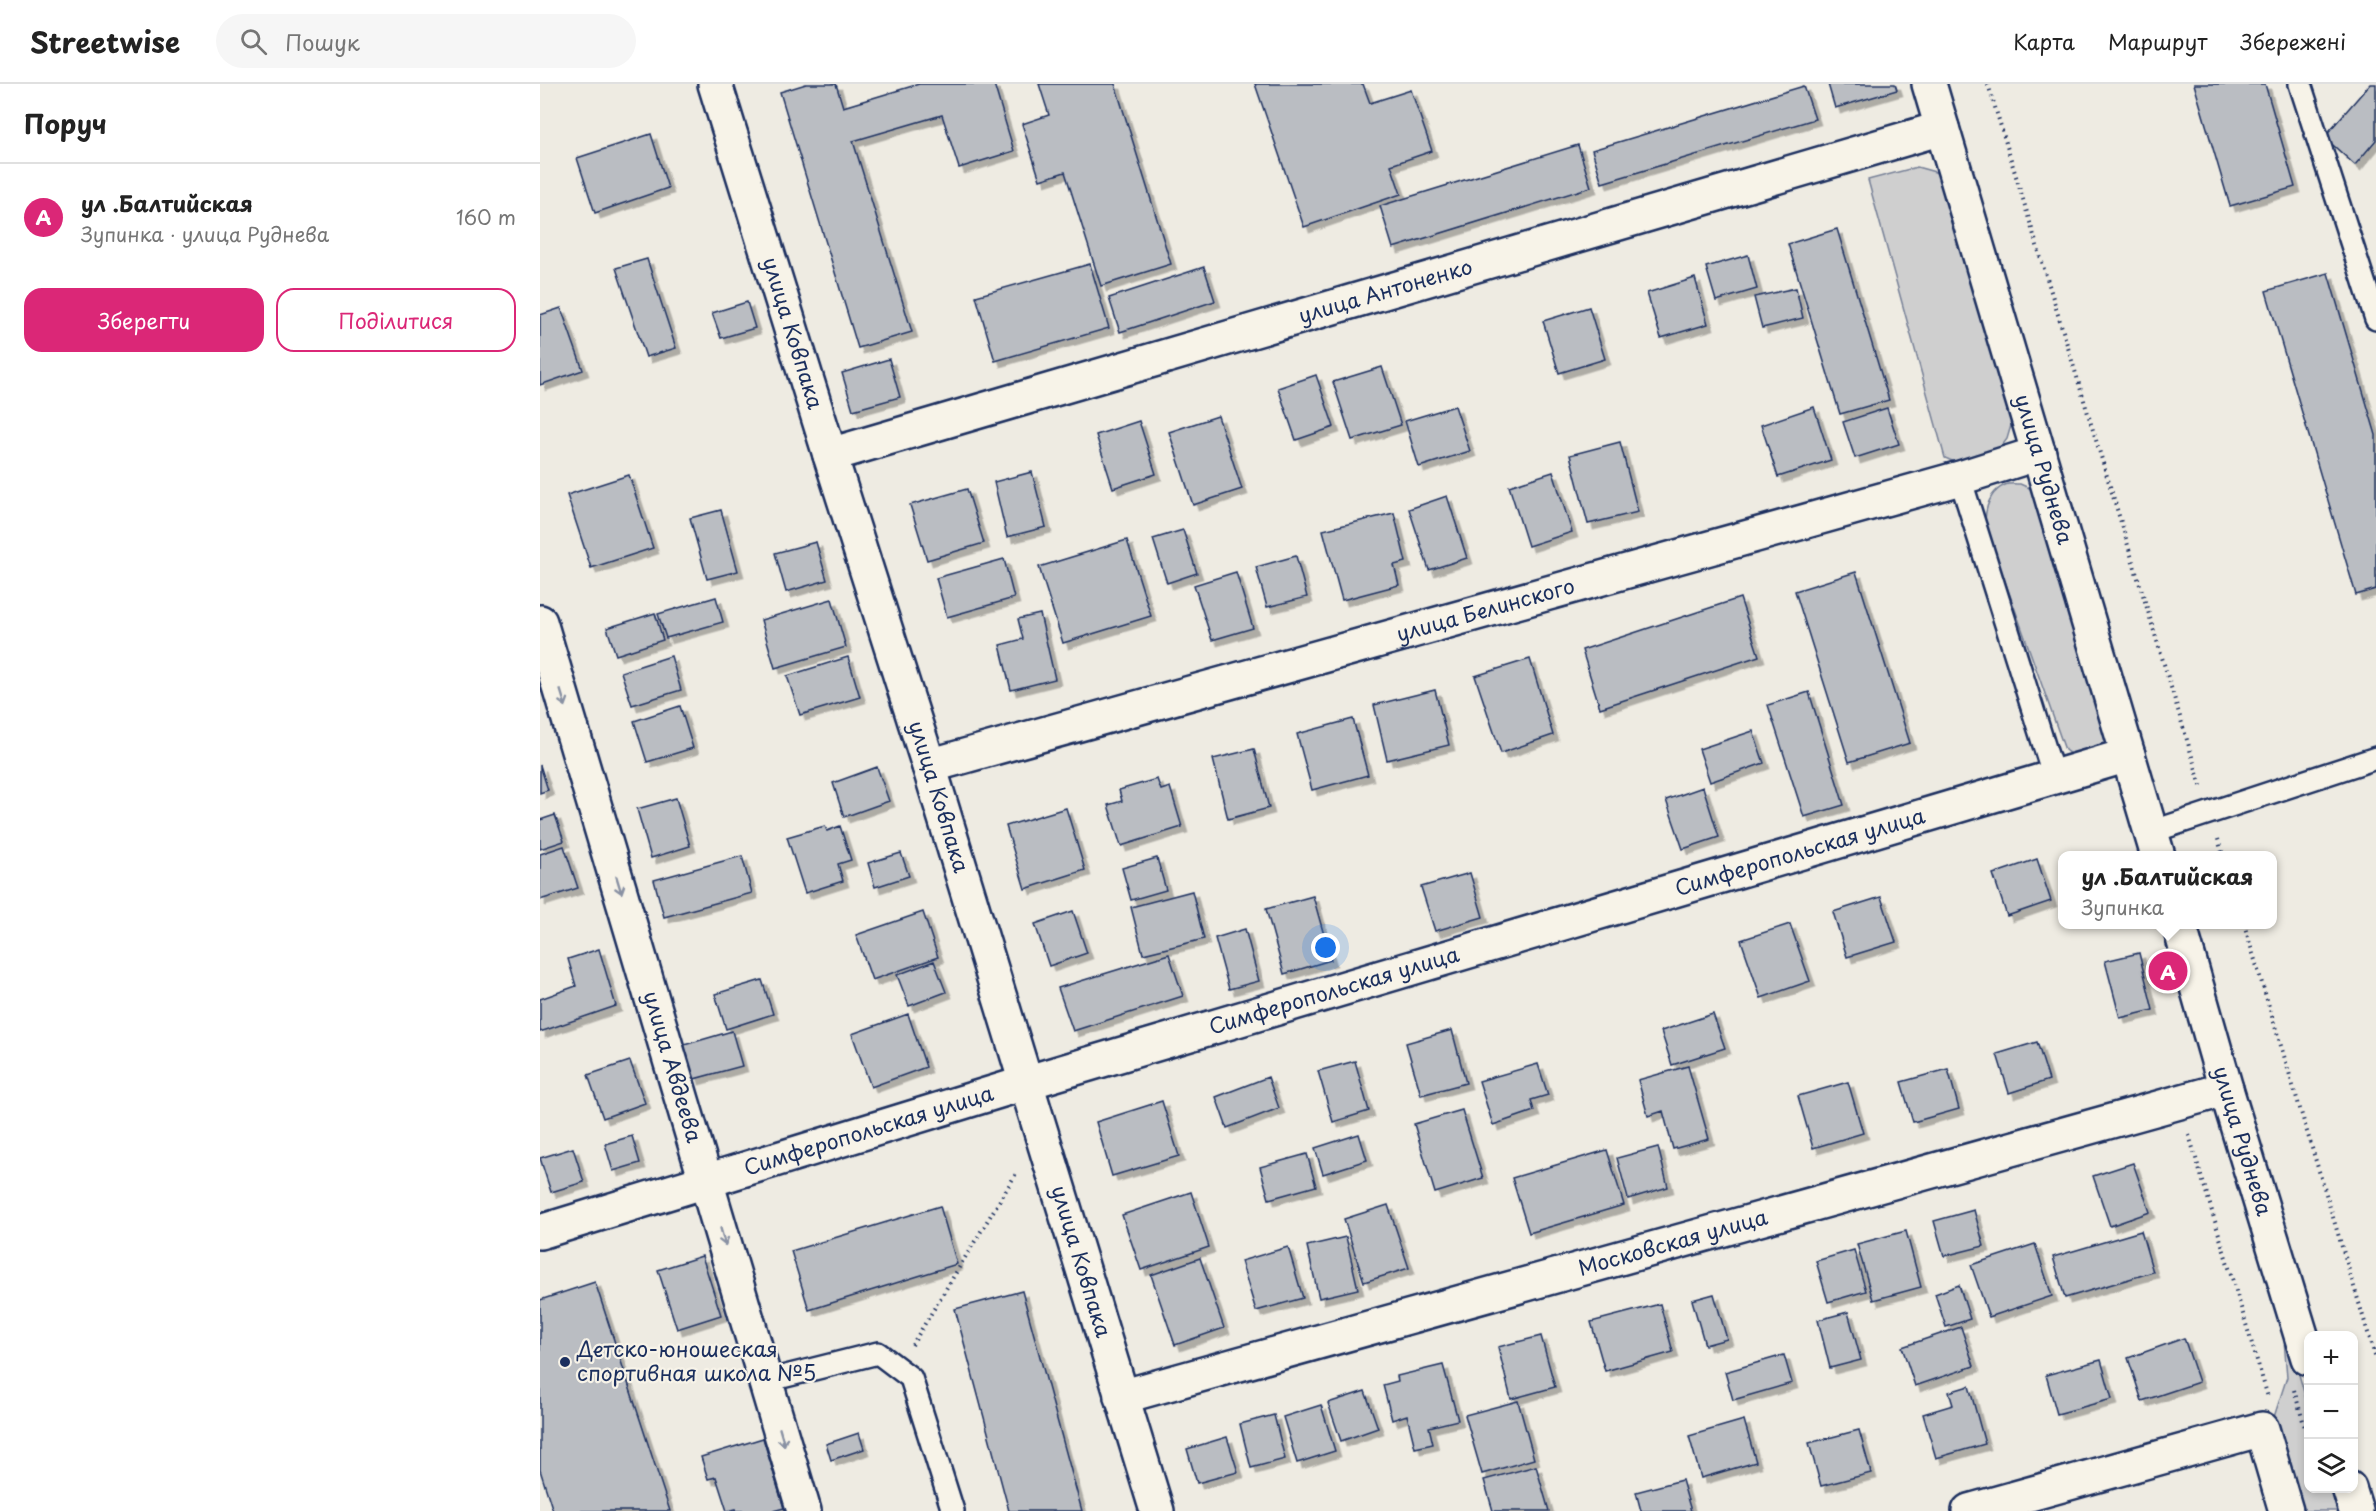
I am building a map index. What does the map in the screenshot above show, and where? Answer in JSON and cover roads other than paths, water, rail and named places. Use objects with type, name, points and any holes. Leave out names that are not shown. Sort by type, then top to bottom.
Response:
[{"type":"street","name":"улица Ковпака","points":[[715,84],[929,766],[1157,1511]]},
{"type":"street","name":"улица Руднева","points":[[1929,84],[2155,844]]},
{"type":"street","name":"улица Антоненко","points":[[830,455],[1942,128]]},
{"type":"street","name":"улица Белинского","points":[[929,766],[1960,478],[2039,453]]},
{"type":"street","name":"улица Авдеева","points":[[540,622],[804,1511]]},
{"type":"street","name":"Симферопольская улица","points":[[540,1232],[1025,1083],[2128,755]]},
{"type":"street","name":"улица Руднева","points":[[2180,929],[2226,1089],[2304,1345]]},
{"type":"street","name":"Московская улица","points":[[1121,1397],[2226,1089]]},
{"type":"street","points":[[1969,1511],[2262,1429],[2286,1511]]},
{"type":"street","points":[[2351,1493],[2356,1511]]},
{"type":"lane","points":[[2300,84],[2376,319]]},
{"type":"lane","points":[[1960,478],[2054,777]]},
{"type":"lane","points":[[2155,844],[2210,813],[2376,758]]},
{"type":"lane","points":[[766,1381],[878,1353],[911,1378],[952,1511]]},
{"type":"place","name":"ул .Балтийская","points":[[2168,971]]},
{"type":"place","name":"Детско-юношеская спортивная школа №5","points":[[565,1362]]}]
